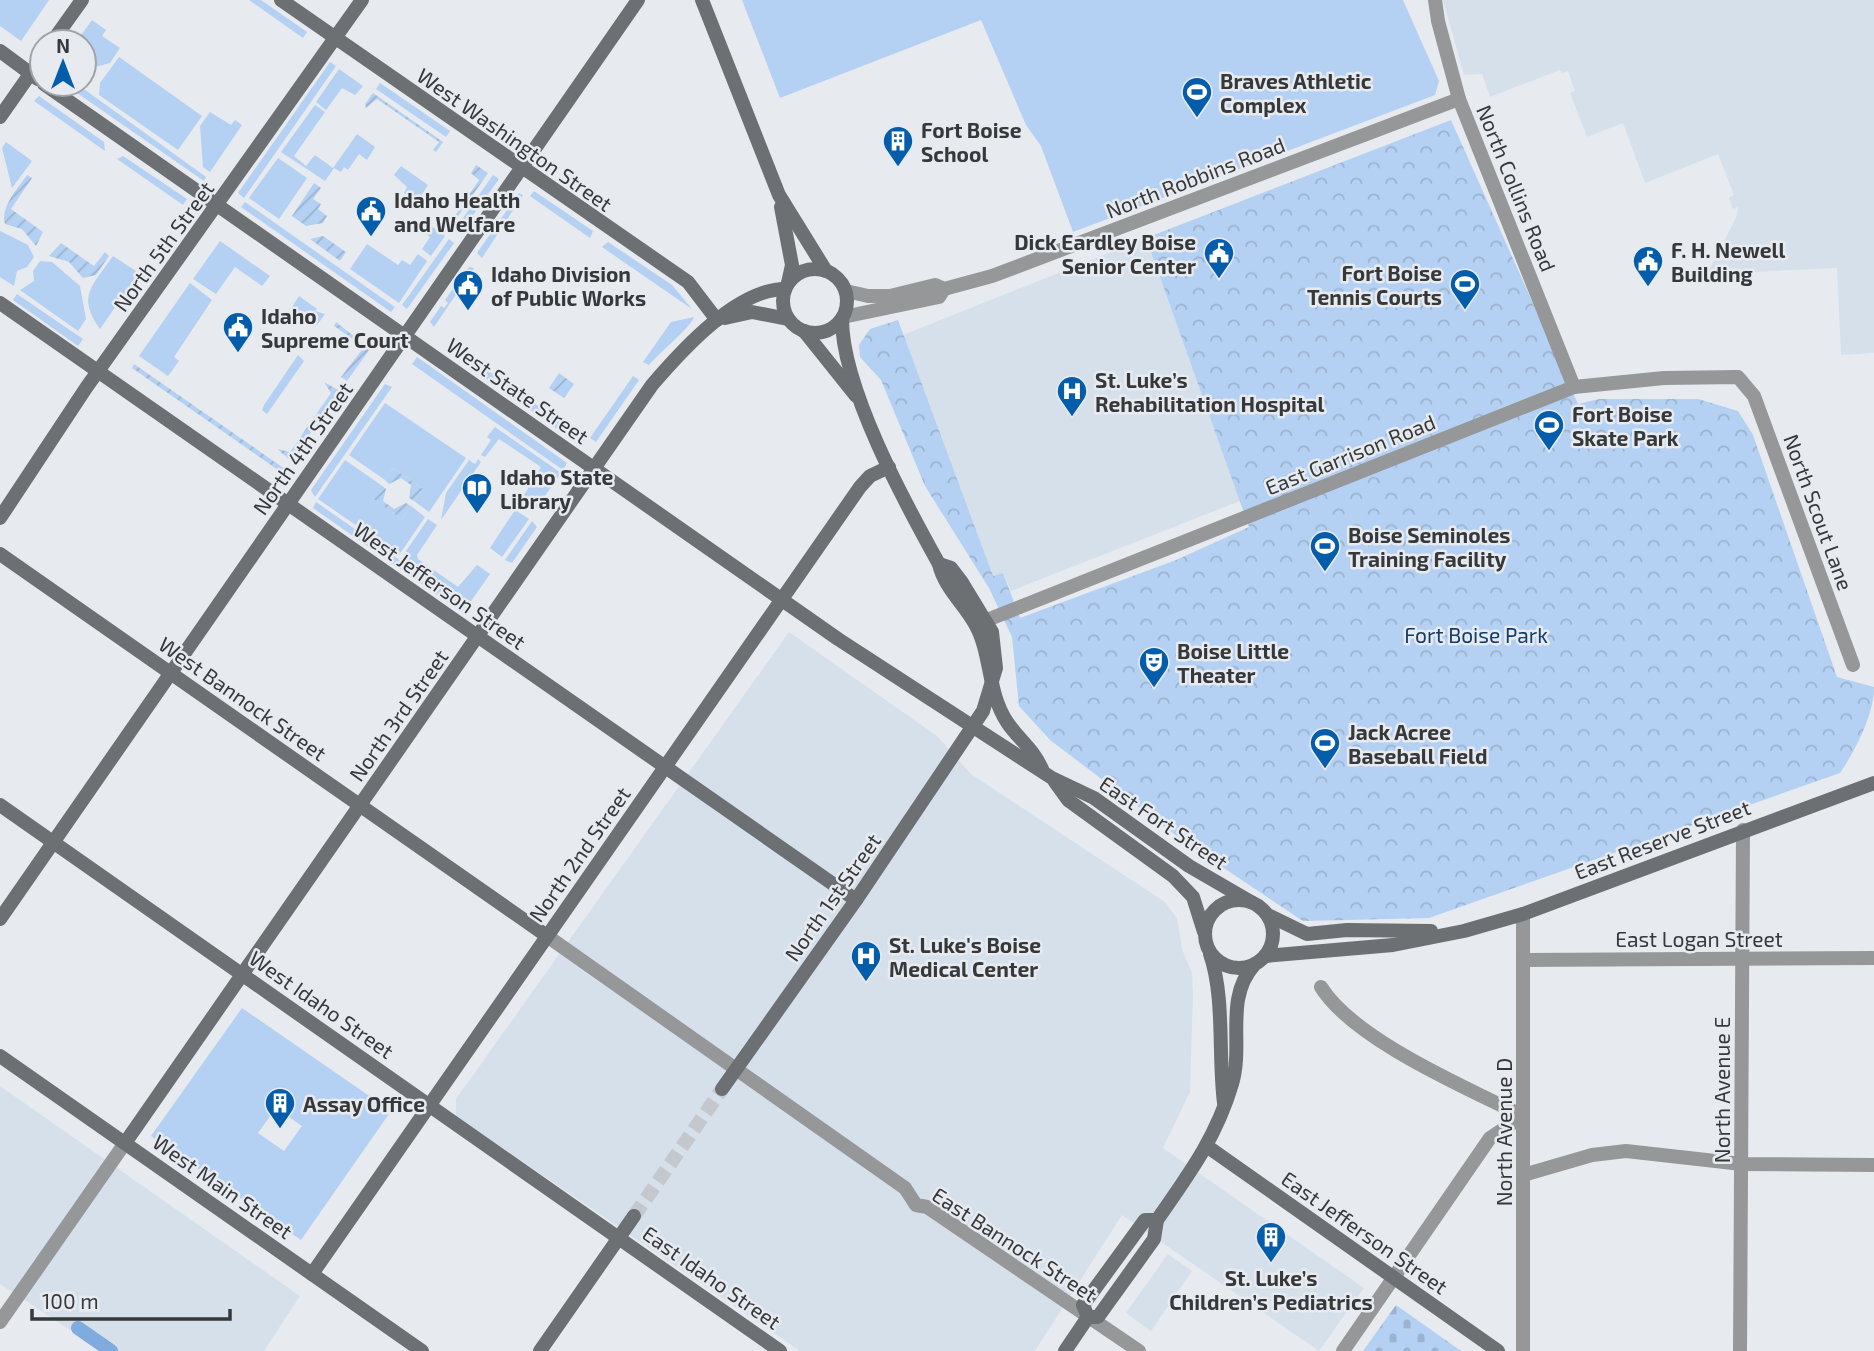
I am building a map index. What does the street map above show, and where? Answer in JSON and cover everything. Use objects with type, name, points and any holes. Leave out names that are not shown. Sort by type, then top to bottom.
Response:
[{"type":"street","points":[[62,28],[82,0]]},
{"type":"street","name":"West Washington Street","points":[[281,0],[521,169],[688,282],[717,320]]},
{"type":"street","name":"North 5th Street","points":[[0,518],[99,372],[362,0]]},
{"type":"street","name":"North 4th Street","points":[[0,919],[638,0]]},
{"type":"street","points":[[702,0],[779,195],[791,251],[792,265],[783,302],[788,319],[804,331],[863,406]]},
{"type":"street","name":"North Collins Road","points":[[1436,0],[1438,21],[1459,99],[1574,387]]},
{"type":"street","name":"West State Street","points":[[0,51],[28,72]]},
{"type":"street","points":[[0,117],[28,90]]},
{"type":"street","name":"West State Street","points":[[65,98],[781,600],[971,725]]},
{"type":"street","name":"North Robbins Road","points":[[846,291],[868,296],[890,296],[935,285],[944,289],[1036,261],[1459,99]]},
{"type":"street","points":[[779,195],[826,271]]},
{"type":"street","points":[[786,287],[804,271],[826,271],[835,275],[846,291],[848,299],[842,318],[844,349],[863,406],[889,467],[939,564],[942,577],[976,626],[984,645],[991,686],[1007,722],[1033,750],[1047,774]]},
{"type":"street","name":"North 3rd Street","points":[[125,1143],[652,385],[675,358],[717,320],[740,304],[773,289],[786,287]]},
{"type":"street","name":"North Robbins Road","points":[[842,318],[939,297],[944,289]]},
{"type":"street","name":"West Jefferson Street","points":[[0,303],[856,900]]},
{"type":"street","name":"North 3rd Street","points":[[717,320],[752,312],[788,319]]},
{"type":"street","points":[[804,331],[822,333],[842,318]]},
{"type":"street","name":"East Garrison Road","points":[[987,620],[1574,387],[1664,378],[1738,377]]},
{"type":"street","name":"North Scout Lane","points":[[1738,377],[1754,396],[1853,665]]},
{"type":"street","name":"North 2nd Street","points":[[312,1274],[860,487],[870,476],[889,467]]},
{"type":"street","name":"West Bannock Street","points":[[0,554],[737,1069]]},
{"type":"street","points":[[939,564],[951,568],[987,620],[995,648],[996,668],[991,686]]},
{"type":"street","name":"North 1st Street","points":[[722,1089],[957,752],[971,725],[983,711],[991,686]]},
{"type":"street","name":"East Fort Street","points":[[971,725],[1047,774],[1094,798],[1189,866],[1251,902]]},
{"type":"street","name":"East Fort Street","points":[[1047,774],[1068,800],[1173,876],[1194,897],[1204,932]]},
{"type":"street","name":"East Reserve Street","points":[[1260,960],[1393,945],[1464,931],[1522,914],[1874,783]]},
{"type":"street","name":"West Idaho Street","points":[[0,805],[619,1238]]},
{"type":"street","name":"North Avenue E","points":[[1741,1351],[1743,830]]},
{"type":"street","points":[[1088,1317],[1098,1317],[1154,1238],[1157,1220],[1208,1147],[1224,1107],[1234,1075],[1235,1012],[1240,986],[1260,960],[1273,936],[1268,915],[1251,902],[1230,901],[1220,905],[1212,912],[1204,932],[1218,976],[1218,1058],[1224,1107]]},
{"type":"street","name":"North Avenue D","points":[[1522,914],[1523,1351]]},
{"type":"street","name":"East Reserve Street","points":[[1268,915],[1307,934],[1346,930],[1464,931]]},
{"type":"street","points":[[1209,952],[1216,960],[1234,968],[1260,960]]},
{"type":"street","name":"East Logan Street","points":[[1524,960],[1874,958]]},
{"type":"street","points":[[1321,987],[1330,1002],[1403,1056],[1523,1116],[1490,1138],[1343,1351]]},
{"type":"street","name":"West Main Street","points":[[0,1056],[422,1351]]},
{"type":"street","name":"East Bannock Street","points":[[737,1069],[905,1188],[916,1205],[928,1207],[1139,1351]]},
{"type":"street","points":[[2,1314],[125,1143]]},
{"type":"street","name":"East Jefferson Street","points":[[1208,1147],[1498,1351]]},
{"type":"street","points":[[1524,1175],[1592,1155],[1626,1151],[1742,1164],[1874,1164]]},
{"type":"street","points":[[540,1351],[634,1216]]},
{"type":"street","points":[[1088,1317],[1083,1305],[1097,1283],[1142,1222],[1157,1220]]},
{"type":"street","name":"East Idaho Street","points":[[619,1238],[780,1351]]},
{"type":"street","points":[[1065,1351],[1088,1317]]},
{"type":"shaded area","points":[[1443,0],[1874,0],[1874,353],[1841,355],[1837,268],[1712,274],[1709,270],[1736,218],[1738,207],[1733,209],[1729,198],[1734,195],[1718,154],[1645,183],[1623,123],[1587,137],[1570,93],[1575,91],[1568,71],[1562,73],[1560,70],[1490,97],[1482,74],[1464,75]]},
{"type":"shaded area","name":"St. Luke’s Rehabilitation Hospital","points":[[1146,238],[1240,501],[1011,591],[1003,573],[993,577],[903,335]]},
{"type":"shaded area","name":"St. Luke's Boise Medical Center","points":[[789,632],[937,736],[971,774],[1165,902],[1177,918],[1182,949],[1192,973],[1190,1092],[1163,1148],[1364,1288],[1319,1351],[1122,1215],[1035,1351],[800,1351],[456,1116],[456,1099]]},
{"type":"shaded area","points":[[0,1086],[300,1296],[264,1351],[102,1351],[0,1284]]},
{"type":"shaded area","points":[[1168,1254],[1192,1271],[1151,1331],[1126,1313]]},
{"type":"green space","points":[[0,0],[49,0],[21,41],[0,26]]},
{"type":"green space","points":[[249,0],[261,0],[307,32],[303,38]]},
{"type":"green space","name":"Braves Athletic Complex","points":[[742,0],[1403,0],[1439,81],[1435,95],[1073,232],[1041,146],[1026,125],[981,20],[780,98]]},
{"type":"green space","points":[[92,20],[106,30],[102,36],[120,48],[110,63],[98,66],[98,28],[86,28]]},
{"type":"green space","points":[[119,57],[202,116],[178,150],[99,95],[100,83]]},
{"type":"green space","points":[[330,62],[336,66],[244,198],[238,193]]},
{"type":"green space","points":[[339,69],[363,86],[355,95],[342,88],[326,110],[316,102]]},
{"type":"green space","points":[[380,83],[450,131],[446,137],[376,89]]},
{"type":"green space","points":[[373,93],[443,142],[436,152],[433,150],[439,142],[377,99],[366,108],[365,104]]},
{"type":"green space","points":[[42,98],[104,142],[105,151],[34,101]]},
{"type":"green space","points":[[84,98],[96,98],[206,177],[204,181]]},
{"type":"green space","points":[[315,105],[325,112],[294,156],[306,166],[315,155],[333,168],[357,134],[375,147],[367,160],[359,154],[348,170],[344,167],[341,172],[334,168],[325,181],[281,152]]},
{"type":"green space","points":[[210,112],[231,125],[235,120],[242,125],[210,172],[203,167],[200,126]]},
{"type":"green space","name":"Fort Boise Park","points":[[1451,120],[1578,404],[1599,399],[1698,399],[1738,411],[1753,435],[1837,677],[1874,687],[1871,709],[1863,732],[1840,773],[1429,918],[1303,921],[1182,840],[1050,740],[1019,706],[1012,637],[989,588],[925,486],[881,380],[860,357],[859,345],[870,329],[898,320],[993,576],[1003,573],[1020,618],[1176,560],[1249,527],[1146,238]]},
{"type":"green space","points":[[6,142],[32,161],[12,188],[2,148]]},
{"type":"green space","points":[[123,156],[187,199],[183,205],[117,159]]},
{"type":"green space","points":[[278,158],[307,178],[279,219],[249,198]]},
{"type":"green space","points":[[476,165],[488,173],[452,225],[442,216],[452,220],[479,180],[471,173]]},
{"type":"green space","points":[[401,166],[428,185],[417,202],[404,193],[407,187],[394,175]]},
{"type":"green space","points":[[27,175],[32,178],[11,209],[43,232],[36,246],[22,229],[5,224],[4,218],[11,198]]},
{"type":"green space","points":[[493,175],[499,179],[461,232],[456,228]]},
{"type":"green space","points":[[314,183],[321,188],[313,199],[321,204],[318,209],[327,216],[323,223],[306,226],[292,216]]},
{"type":"green space","points":[[534,191],[593,231],[590,238],[530,196]]},
{"type":"green space","points":[[519,193],[523,195],[482,258],[477,253]]},
{"type":"green space","points":[[245,202],[395,307],[391,312],[241,207]]},
{"type":"green space","points":[[427,223],[445,236],[431,256],[422,249],[430,237],[422,231]]},
{"type":"green space","points":[[0,231],[28,245],[34,257],[27,267],[17,271],[14,286],[0,277]]},
{"type":"green space","points":[[323,236],[346,252],[340,261],[310,239]]},
{"type":"green space","points":[[449,239],[454,243],[407,309],[402,305]]},
{"type":"green space","points":[[220,241],[270,276],[262,286],[235,267],[216,294],[193,279]]},
{"type":"green space","points":[[608,242],[672,285],[692,309],[602,247]]},
{"type":"green space","points":[[61,243],[94,266],[105,252],[109,256],[96,275],[83,278],[69,262],[49,256]]},
{"type":"green space","points":[[367,244],[398,265],[402,260],[410,265],[418,254],[427,261],[399,303],[350,269]]},
{"type":"green space","points":[[113,256],[139,273],[100,329],[89,308],[88,299],[94,283]]},
{"type":"green space","points":[[40,261],[52,262],[80,286],[86,319],[78,331],[20,290],[34,281],[33,271]]},
{"type":"green space","points":[[469,267],[474,268],[434,327],[430,322],[441,306],[444,308],[448,303],[445,300]]},
{"type":"green space","points":[[190,283],[212,300],[174,357],[179,361],[168,376],[139,356]]},
{"type":"green space","points":[[17,294],[83,339],[78,346],[13,300]]},
{"type":"green space","points":[[299,296],[317,309],[315,311],[325,314],[317,325],[292,307]]},
{"type":"green space","points":[[694,317],[649,365],[643,362],[671,322]]},
{"type":"green space","points":[[336,322],[370,349],[347,381],[341,377],[364,347],[334,326]]},
{"type":"green space","points":[[298,355],[304,361],[267,414],[262,410],[264,405]]},
{"type":"green space","points":[[417,357],[567,463],[563,470],[412,364]]},
{"type":"green space","points":[[134,364],[285,469],[281,472],[132,368]]},
{"type":"green space","points":[[483,367],[585,439],[580,445],[481,375]]},
{"type":"green space","points":[[559,373],[574,384],[564,398],[549,388]]},
{"type":"green space","points":[[633,376],[639,380],[596,442],[590,438]]},
{"type":"green space","points":[[324,382],[340,391],[291,461],[277,449],[290,452],[331,393]]},
{"type":"green space","points":[[385,384],[392,387],[315,497],[311,490]]},
{"type":"green space","points":[[385,403],[466,458],[429,512],[414,501],[423,489],[393,468],[385,480],[349,455]]},
{"type":"green space","points":[[495,427],[561,473],[535,510],[521,500],[541,467],[499,439],[485,457],[481,455],[491,440],[487,437]]},
{"type":"green space","points":[[478,459],[481,462],[441,520],[446,493],[469,460],[475,464]]},
{"type":"green space","points":[[345,460],[381,485],[373,498],[402,519],[411,506],[425,517],[399,555],[318,499]]},
{"type":"green space","points":[[393,468],[423,489],[414,501],[409,498],[411,485],[401,478],[389,484],[385,480]]},
{"type":"green space","points":[[381,485],[386,489],[383,501],[394,509],[406,503],[411,506],[402,519],[372,498]]},
{"type":"green space","points":[[316,502],[467,607],[463,613],[313,508]]},
{"type":"green space","points":[[515,510],[529,519],[502,557],[490,548]]},
{"type":"green space","points":[[428,519],[437,525],[417,555],[418,559],[458,587],[477,565],[490,574],[469,604],[402,557]]},
{"type":"green space","points":[[532,521],[537,527],[512,563],[505,560]]},
{"type":"green space","points":[[242,1008],[391,1111],[301,1240],[151,1136]],"holes":[[[276,1108],[302,1126],[284,1151],[258,1133]]]},
{"type":"green space","points":[[1396,1305],[1461,1351],[1363,1351]]},
{"type":"waterway","points":[[78,1328],[111,1351]]},
{"type":"tunnel","points":[[634,1216],[722,1089]]},
{"type":"place","name":"Braves Athletic Complex","points":[[1197,119]]},
{"type":"place","name":"Fort Boise School","points":[[898,168]]},
{"type":"place","name":"Idaho Health and Welfare","points":[[371,238]]},
{"type":"place","name":"Dick Eardley Boise Senior Center","points":[[1219,280]]},
{"type":"place","name":"F. H. Newell Building","points":[[1648,288]]},
{"type":"place","name":"Fort Boise Tennis Courts","points":[[1465,311]]},
{"type":"place","name":"Idaho Division of Public Works","points":[[468,312]]},
{"type":"place","name":"Idaho Supreme Court","points":[[238,354]]},
{"type":"place","name":"St. Luke’s Rehabilitation Hospital","points":[[1072,418]]},
{"type":"place","name":"Fort Boise Skate Park","points":[[1549,452]]},
{"type":"place","name":"Idaho State Library","points":[[477,515]]},
{"type":"place","name":"Boise Seminoles Training Facility","points":[[1325,573]]},
{"type":"place","name":"Boise Little Theater","points":[[1154,689]]},
{"type":"place","name":"Jack Acree Baseball Field","points":[[1325,770]]},
{"type":"place","name":"St. Luke's Boise Medical Center","points":[[866,983]]},
{"type":"place","name":"Assay Office","points":[[280,1130]]},
{"type":"place","name":"St. Luke’s Children’s Pediatrics","points":[[1271,1264]]}]
